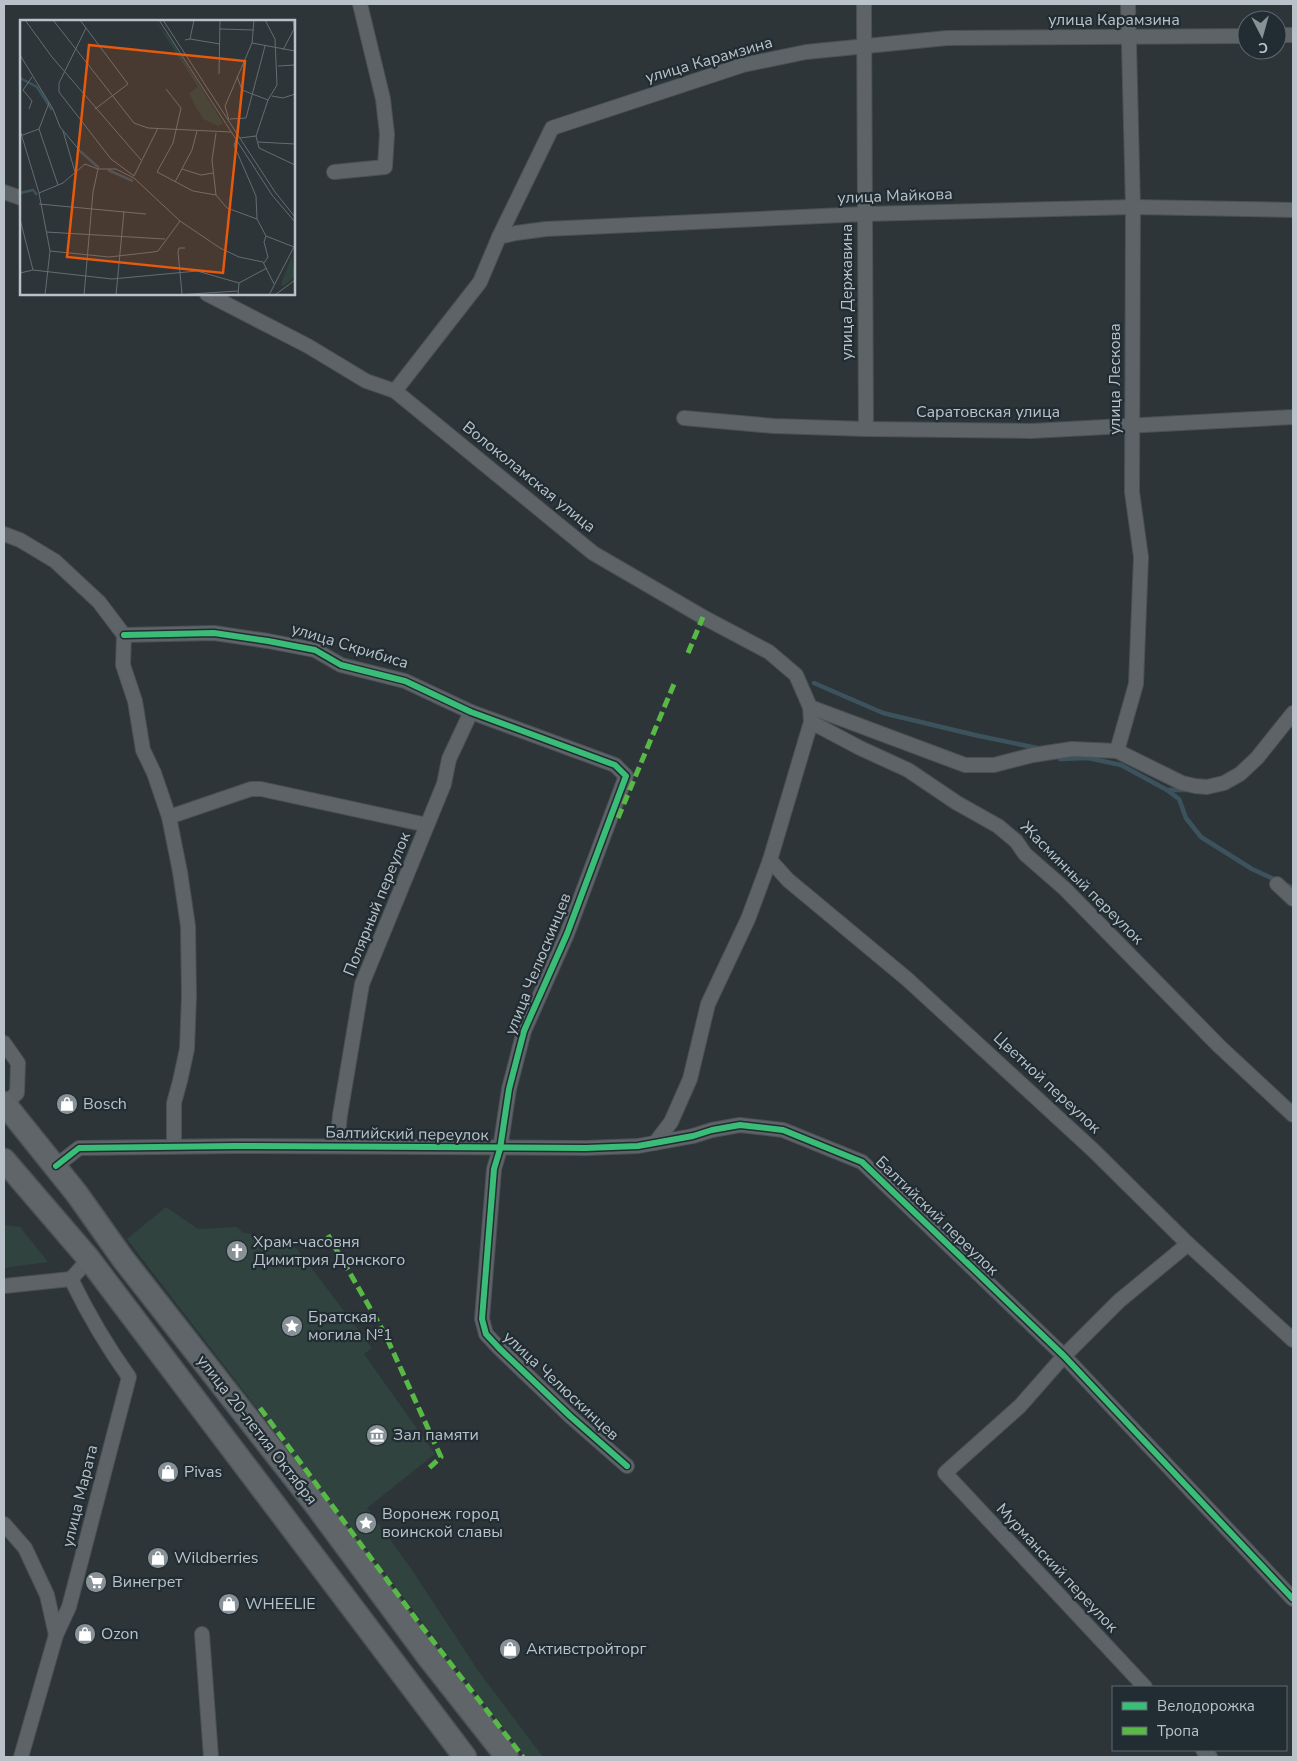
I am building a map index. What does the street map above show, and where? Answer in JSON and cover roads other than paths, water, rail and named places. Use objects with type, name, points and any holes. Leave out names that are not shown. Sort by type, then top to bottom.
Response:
[{"type":"main road","name":"улица 20-летия Октября","points":[[4,1103],[56,1166],[124,1259],[315,1504],[429,1658],[507,1757]]},
{"type":"main road","name":"улица 20-летия Октября","points":[[4,1160],[89,1259],[465,1757]]},
{"type":"street","points":[[334,172],[385,167],[387,134],[383,99],[360,4]]},
{"type":"street","name":"улица Державина","points":[[864,4],[866,429]]},
{"type":"street","name":"улица Лескова","points":[[1117,751],[1136,684],[1141,556],[1132,492],[1133,207],[1128,4]]},
{"type":"street","name":"улица Карамзина","points":[[395,391],[480,282],[552,128],[743,65],[806,52],[947,38],[1237,36]]},
{"type":"street","points":[[4,192],[20,198]]},
{"type":"street","name":"улица Майкова","points":[[499,238],[516,233],[546,229],[865,214],[1133,207],[1293,210]]},
{"type":"street","name":"Волоколамская улица","points":[[209,295],[308,346],[366,381],[395,391],[593,553],[769,652],[796,675],[810,707],[811,722]]},
{"type":"street","name":"Саратовская улица","points":[[684,418],[774,426],[1031,431],[1293,417]]},
{"type":"street","points":[[4,534],[20,540],[55,561],[99,602],[124,635],[124,665],[135,701],[143,750],[154,773],[169,817],[188,926],[189,996],[187,1049],[174,1103],[174,1146]]},
{"type":"street","name":"улица Скрибиса","points":[[124,635],[214,633],[315,650],[340,665],[405,680],[471,712],[615,766],[626,776]]},
{"type":"street","points":[[810,707],[965,765],[994,765],[1033,755],[1072,749],[1117,751],[1182,783],[1207,787],[1224,783],[1240,774],[1257,758],[1293,714]]},
{"type":"street","name":"Полярный переулок","points":[[337,1146],[340,1115],[362,984],[444,784],[449,758],[471,712]]},
{"type":"street","points":[[655,1143],[671,1122],[690,1078],[708,1004],[748,918],[770,860],[811,722]]},
{"type":"street","name":"Жасминный переулок","points":[[811,722],[860,748],[908,770],[998,826],[1016,841],[1025,854],[1065,890],[1219,1046],[1293,1116]]},
{"type":"street","name":"улица Челюскинцев","points":[[626,776],[567,934],[524,1031],[509,1089],[500,1149],[494,1169],[482,1319],[486,1334],[570,1416],[626,1466]]},
{"type":"street","points":[[169,817],[251,789],[261,789],[427,825]]},
{"type":"street","name":"Цветной переулок","points":[[770,860],[788,880],[936,1005],[1093,1150],[1188,1244],[1293,1340]]},
{"type":"street","points":[[1277,884],[1293,899]]},
{"type":"street","name":"улица 20-летия Октября","points":[[4,1044],[18,1063],[18,1070],[17,1093],[4,1103]]},
{"type":"street","name":"Балтийский переулок","points":[[56,1166],[79,1148],[174,1146],[586,1148],[638,1146],[740,1125],[783,1130],[862,1162],[1064,1356],[1293,1599]]},
{"type":"street","points":[[1064,1356],[1120,1300],[1188,1244]]},
{"type":"street","points":[[4,1286],[71,1278],[89,1259]]},
{"type":"street","name":"улица Марата","points":[[21,1757],[56,1635],[69,1607],[129,1377],[88,1313],[71,1278]]},
{"type":"street","name":"Мурманский переулок","points":[[1064,1356],[1020,1406],[945,1473],[1144,1686]]},
{"type":"street","points":[[4,1524],[25,1548],[48,1595],[56,1635]]},
{"type":"street","points":[[202,1634],[211,1757]]},
{"type":"waterway","points":[[814,683],[883,713],[1037,748]]},
{"type":"waterway","points":[[1060,759],[1088,758],[1121,765],[1167,790],[1179,799],[1186,818],[1201,837],[1252,869],[1293,888]]},
{"type":"waterway","points":[[1167,790],[1186,790]]},
{"type":"place","name":"Bosch","points":[[67,1104]]},
{"type":"place","name":"Храм-часовня Димитрия Донского","points":[[237,1251]]},
{"type":"place","name":"Братская могила №1","points":[[292,1326]]},
{"type":"place","name":"Зал памяти","points":[[377,1435]]},
{"type":"place","name":"Pivas","points":[[168,1472]]},
{"type":"place","name":"Воронеж город воинской славы","points":[[366,1523]]},
{"type":"place","name":"Wildberries","points":[[158,1558]]},
{"type":"place","name":"Винегрет","points":[[96,1582]]},
{"type":"place","name":"WHEELIE","points":[[229,1604]]},
{"type":"place","name":"Ozon","points":[[85,1634]]},
{"type":"place","name":"Активстройторг","points":[[510,1649]]}]
